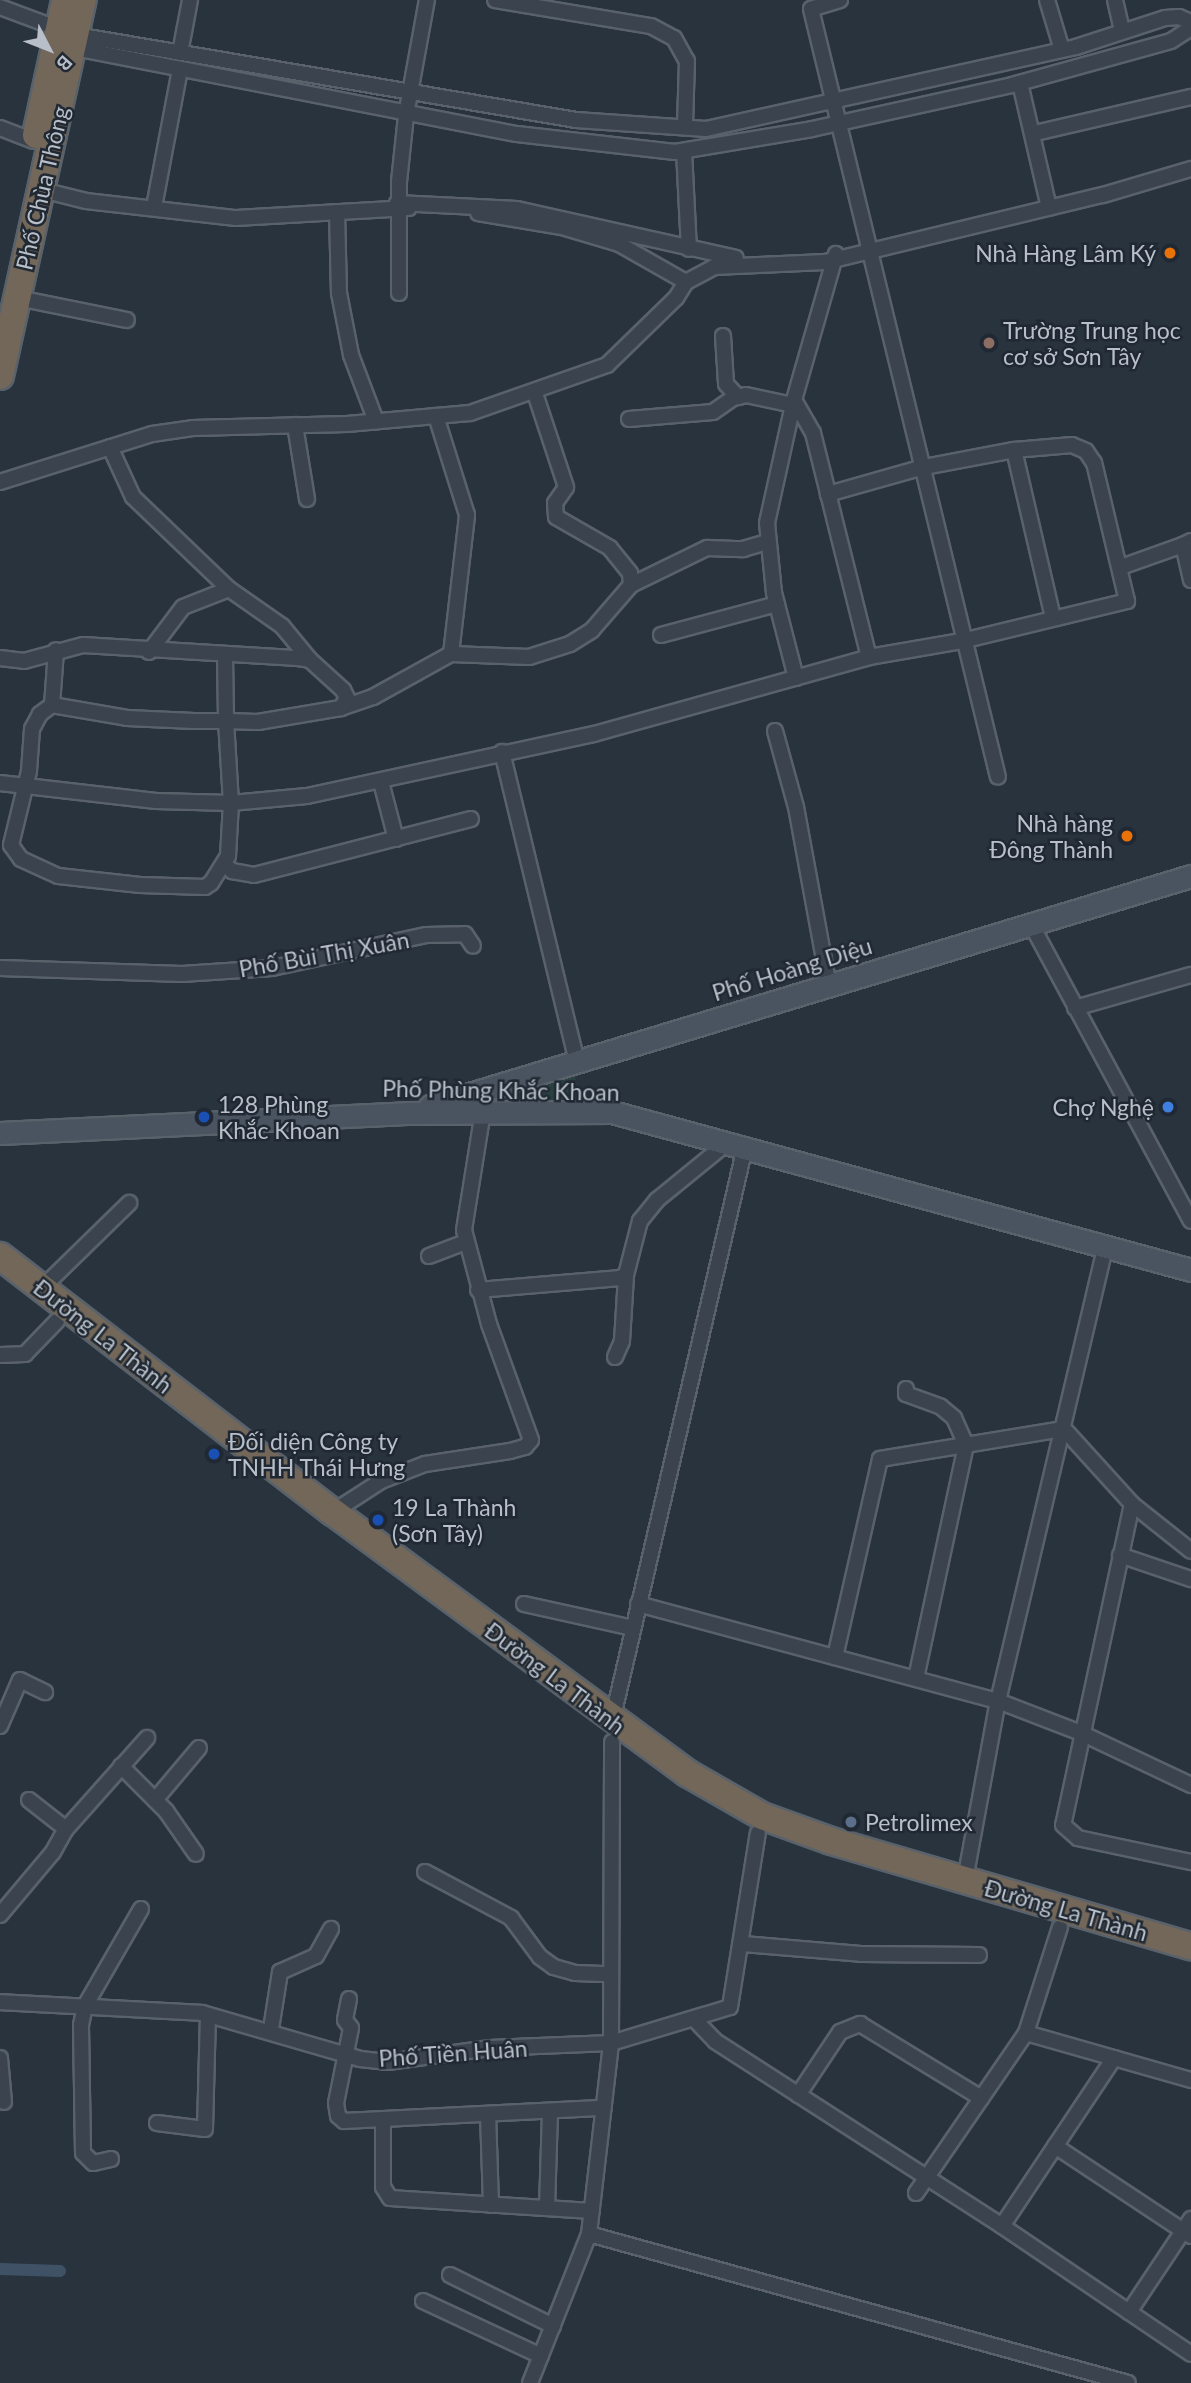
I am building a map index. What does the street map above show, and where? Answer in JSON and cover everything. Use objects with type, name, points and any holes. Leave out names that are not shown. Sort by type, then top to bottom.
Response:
[{"type":"highway","name":"Phố Chùa Thông","points":[[24,229],[42,190],[69,38],[65,0]]},
{"type":"highway","name":"Phố Chùa Thông","points":[[0,376],[9,296],[24,229],[34,141],[83,0]]},
{"type":"highway","name":"Đường La Thành","points":[[0,1256],[333,1512],[612,1732],[679,1790],[758,1833],[1191,1965]]},
{"type":"highway","name":"Đường La Thành","points":[[0,1278],[612,1732],[762,1816],[965,1880],[1191,1946]]},
{"type":"main road","name":"Phố Hoàng Diệu","points":[[407,1113],[469,1107],[577,1062],[1191,876]]},
{"type":"main road","name":"Phố Phùng Khắc Khoan","points":[[469,1107],[611,1112],[1105,1250],[1191,1270]]},
{"type":"main road","name":"Phố Phùng Khắc Khoan","points":[[0,1133],[407,1113]]},
{"type":"street","points":[[180,53],[190,0]]},
{"type":"street","points":[[399,293],[397,206],[405,114],[427,0]]},
{"type":"street","points":[[495,0],[651,26],[674,38],[687,61],[685,126]]},
{"type":"street","points":[[839,0],[811,9],[837,101],[839,123],[920,468],[998,777]]},
{"type":"street","points":[[1048,0],[1062,50]]},
{"type":"street","points":[[1115,0],[1122,32]]},
{"type":"street","points":[[0,7],[69,38],[180,70],[405,114],[646,152],[684,150],[839,123],[1020,83],[1171,41],[1191,28]]},
{"type":"street","points":[[69,38],[180,53],[576,120],[706,129],[1062,50],[1165,18],[1179,17],[1191,22]]},
{"type":"street","points":[[154,207],[180,70]]},
{"type":"street","points":[[1020,83],[1035,133],[1049,208]]},
{"type":"street","points":[[1035,133],[1191,97]]},
{"type":"street","points":[[0,128],[34,141]]},
{"type":"street","points":[[684,150],[690,249]]},
{"type":"street","points":[[0,482],[110,447],[193,428],[376,421],[470,412],[535,393],[607,365],[676,298],[686,282],[714,267],[836,260],[1049,208],[1191,169]]},
{"type":"street","points":[[42,190],[86,201],[236,218],[397,206],[517,209],[690,249],[758,259],[836,253],[793,402],[774,485],[768,542],[777,604],[796,678]]},
{"type":"street","points":[[397,206],[480,213],[562,228],[635,251],[686,282]]},
{"type":"street","points":[[337,212],[339,293],[351,355],[376,421]]},
{"type":"street","points":[[9,296],[127,320]]},
{"type":"street","points":[[723,336],[726,384],[738,397]]},
{"type":"street","points":[[535,393],[566,487],[555,503],[556,517],[610,548],[630,573],[631,585]]},
{"type":"street","points":[[629,419],[713,412],[738,397],[793,402]]},
{"type":"street","points":[[793,402],[813,433],[869,657]]},
{"type":"street","points":[[436,416],[467,515],[452,654]]},
{"type":"street","points":[[295,425],[307,499]]},
{"type":"street","points":[[0,783],[156,801],[231,803],[381,782],[502,752],[594,734],[869,657],[962,641],[1127,601],[1121,566],[1094,463],[1086,451],[1072,444],[1014,450],[920,468],[828,494]]},
{"type":"street","points":[[110,447],[133,497],[229,589],[282,626],[310,660],[343,690],[347,698],[341,708]]},
{"type":"street","points":[[1014,450],[1053,618]]},
{"type":"street","points":[[225,655],[226,721],[231,803],[225,864],[205,887],[72,878],[32,868],[11,845],[24,787],[32,729],[40,714],[52,705],[127,718],[226,721],[258,722],[341,708],[410,679],[452,654],[529,657],[559,648],[592,630],[631,585],[654,570],[707,548],[743,550],[768,542]]},
{"type":"street","points":[[1121,566],[1187,543],[1191,580]]},
{"type":"street","points":[[149,652],[183,607],[229,589]]},
{"type":"street","points":[[661,635],[777,604]]},
{"type":"street","points":[[0,658],[24,662],[56,650],[83,645],[149,652],[310,660]]},
{"type":"street","points":[[52,705],[56,650]]},
{"type":"street","points":[[775,731],[796,807],[829,986]]},
{"type":"street","points":[[502,752],[577,1062]]},
{"type":"street","points":[[381,782],[396,839]]},
{"type":"street","points":[[225,864],[232,871],[254,875],[471,819]]},
{"type":"street","points":[[1031,925],[1191,1221]]},
{"type":"street","name":"Phố Bùi Thị Xuân","points":[[0,968],[182,974],[272,968],[426,936],[465,934],[472,946]]},
{"type":"street","points":[[1076,1008],[1191,975]]},
{"type":"street","points":[[333,1512],[381,1481],[425,1464],[510,1451],[525,1447],[531,1440],[478,1290],[466,1242],[469,1107]]},
{"type":"street","points":[[615,1357],[622,1341],[625,1275],[640,1221],[648,1210],[736,1145]]},
{"type":"street","points":[[530,2383],[589,2234],[611,2043],[612,1732],[736,1145]]},
{"type":"street","points":[[42,1288],[129,1203]]},
{"type":"street","points":[[429,1256],[466,1242]]},
{"type":"street","points":[[965,1880],[998,1701],[1105,1250]]},
{"type":"street","points":[[478,1290],[625,1275]]},
{"type":"street","points":[[0,1355],[26,1354],[57,1321]]},
{"type":"street","points":[[906,1390],[906,1394],[941,1407],[954,1418],[966,1445],[916,1679]]},
{"type":"street","points":[[835,1657],[880,1459],[1064,1429]]},
{"type":"street","points":[[1064,1429],[1132,1504],[1191,1552]]},
{"type":"street","points":[[1132,1504],[1063,1812],[1063,1825],[1069,1833],[1191,1862]]},
{"type":"street","points":[[1120,1555],[1191,1578]]},
{"type":"street","points":[[524,1604],[633,1628]]},
{"type":"street","points":[[638,1604],[998,1701],[1081,1733],[1191,1785]]},
{"type":"street","points":[[0,1726],[20,1680],[45,1692]]},
{"type":"street","points":[[0,1915],[66,1829],[146,1738]]},
{"type":"street","points":[[155,1800],[199,1748]]},
{"type":"street","points":[[121,1766],[155,1800],[196,1854]]},
{"type":"street","points":[[29,1800],[66,1829]]},
{"type":"street","name":"Phố Tiền Huân","points":[[0,2002],[208,2015],[271,2029],[345,2055],[399,2062],[490,2048],[611,2043],[695,2020],[730,2007],[743,1944],[758,1833]]},
{"type":"street","points":[[425,1872],[511,1918],[540,1958],[554,1967],[575,1973],[610,1974]]},
{"type":"street","points":[[111,2159],[93,2163],[83,2153],[81,2025],[85,2006],[141,1909]]},
{"type":"street","points":[[916,2193],[1026,2033],[1060,1927]]},
{"type":"street","points":[[271,2029],[281,1972],[316,1956],[331,1929]]},
{"type":"street","points":[[743,1944],[862,1954],[979,1955]]},
{"type":"street","points":[[349,1999],[345,2020],[351,2028],[338,2116],[344,2120],[604,2108]]},
{"type":"street","points":[[156,2123],[205,2129],[208,2015]]},
{"type":"street","points":[[695,2020],[715,2042],[1002,2226],[1191,2354]]},
{"type":"street","points":[[798,2095],[840,2032],[848,2025],[860,2024],[981,2098]]},
{"type":"street","points":[[1026,2033],[1191,2080]]},
{"type":"street","points":[[0,2058],[4,2102]]},
{"type":"street","points":[[1002,2226],[1114,2058]]},
{"type":"street","points":[[547,2208],[550,2110]]},
{"type":"street","points":[[488,2114],[491,2205]]},
{"type":"street","points":[[383,2119],[384,2194],[390,2198],[592,2211]]},
{"type":"street","points":[[1055,2146],[1188,2229],[1129,2312]]},
{"type":"street","points":[[589,2234],[1128,2383]]},
{"type":"street","points":[[450,2274],[553,2326]]},
{"type":"street","points":[[422,2301],[541,2356]]},
{"type":"green space","points":[[573,1069],[582,1105],[470,1101]]},
{"type":"waterway","points":[[0,2269],[60,2271]]},
{"type":"place","name":"Nhà Hàng Lâm Ký","points":[[1170,253]]},
{"type":"place","name":"Trường Trung học cơ sở Sơn Tây","points":[[989,343]]},
{"type":"place","name":"Nhà hàng Đông Thành","points":[[1127,836]]},
{"type":"place","name":"Chợ Nghệ","points":[[1168,1107]]},
{"type":"place","name":"128 Phùng Khắc Khoan","points":[[204,1117]]},
{"type":"place","name":"Đối diện Công ty TNHH Thái Hưng","points":[[214,1454]]},
{"type":"place","name":"19 La Thành (Sơn Tây)","points":[[378,1520]]},
{"type":"place","name":"Petrolimex","points":[[851,1822]]}]
